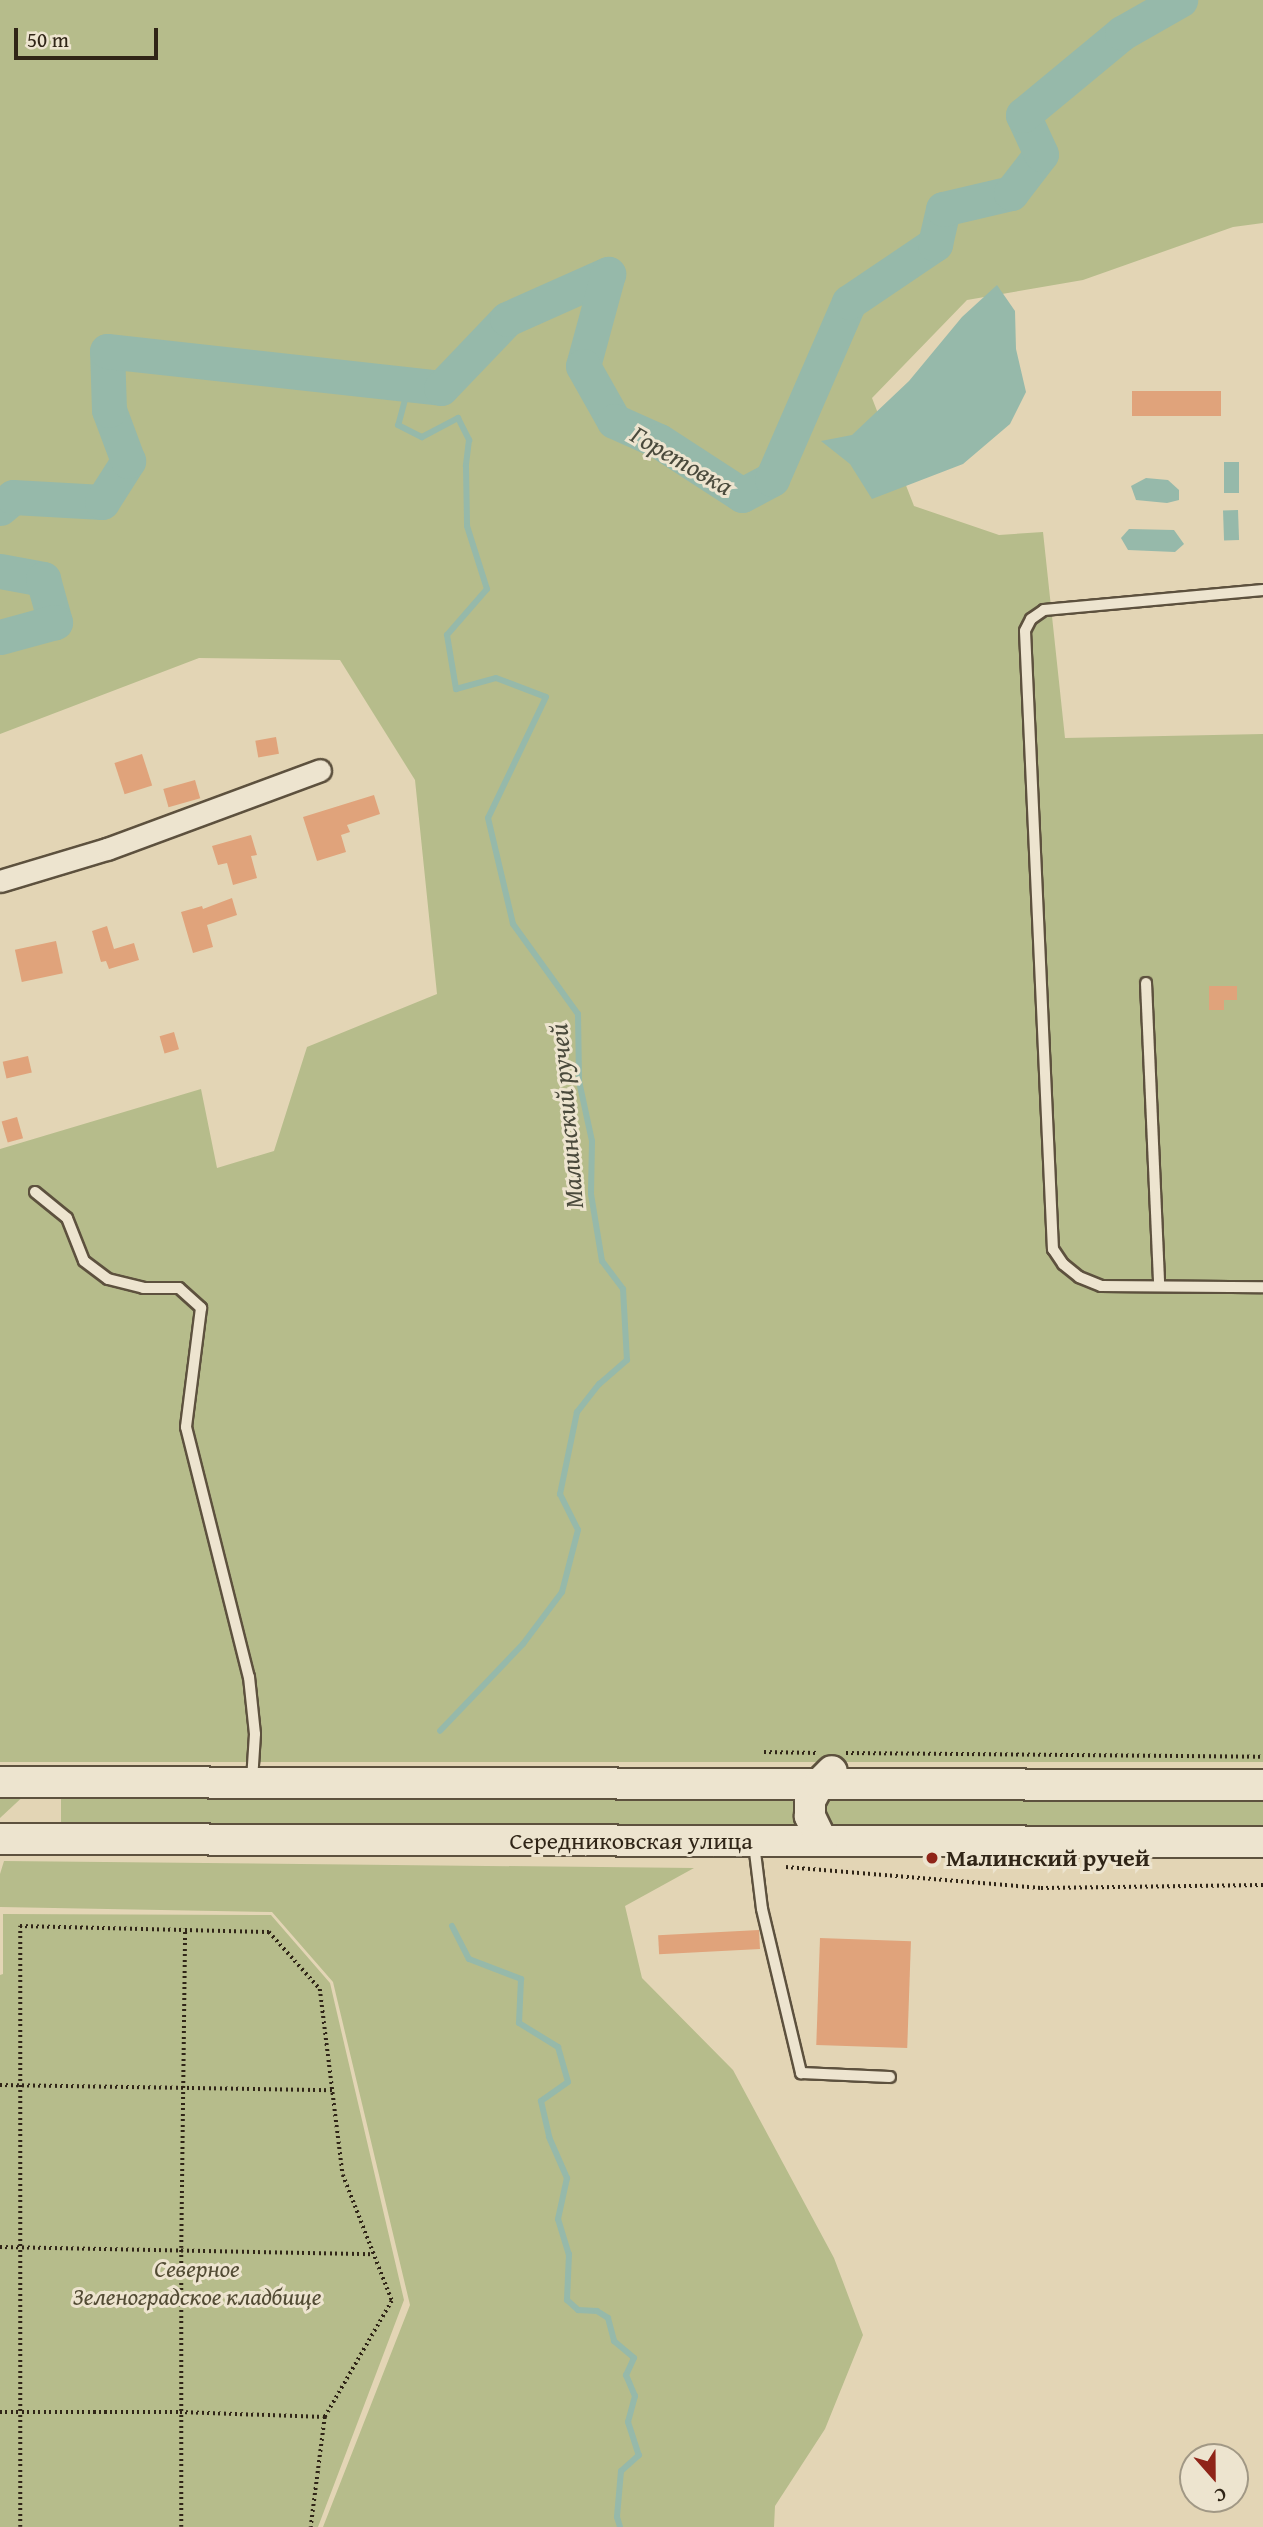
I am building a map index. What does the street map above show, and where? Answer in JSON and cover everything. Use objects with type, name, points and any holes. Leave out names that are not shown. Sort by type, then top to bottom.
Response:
[{"type":"street","points":[[0,881],[107,849],[320,770]]},
{"type":"street","points":[[0,1782],[1263,1785]]},
{"type":"street","points":[[819,1784],[810,1801],[810,1816],[822,1841]]},
{"type":"street","name":"Середниковская улица","points":[[0,1839],[1263,1842]]},
{"type":"lane","points":[[1263,590],[1044,610],[1031,619],[1024,631],[1053,1249],[1063,1264],[1079,1277],[1101,1286],[1263,1287]]},
{"type":"lane","points":[[1146,983],[1159,1285]]},
{"type":"lane","points":[[35,1192],[67,1218],[84,1261],[108,1279],[143,1288],[179,1288],[201,1308],[186,1427],[249,1677],[255,1734],[252,1783]]},
{"type":"lane","points":[[753,1841],[762,1909],[801,2073],[890,2077]]},
{"type":"path","points":[[764,1752],[819,1753]]},
{"type":"path","points":[[833,1753],[1263,1757]]},
{"type":"path","points":[[774,1866],[1041,1888],[1263,1885]]},
{"type":"path","points":[[20,2527],[20,1926],[269,1932],[320,1989],[343,2175],[393,2301],[325,2417],[311,2527]]},
{"type":"path","points":[[181,2527],[185,1929]]},
{"type":"path","points":[[0,2085],[184,2090],[332,2090]]},
{"type":"path","points":[[0,2247],[181,2248],[374,2254]]},
{"type":"path","points":[[0,2413],[180,2412],[325,2417]]},
{"type":"green space","points":[[0,0],[1263,0],[1263,223],[1233,227],[1083,280],[967,300],[872,398],[914,506],[999,535],[1043,532],[1065,738],[1263,734],[1263,1762],[0,1762],[0,1149],[201,1089],[217,1168],[274,1151],[307,1047],[437,994],[415,780],[340,660],[199,658],[0,734]]},
{"type":"green space","points":[[0,1791],[29,1791],[0,1818]]},
{"type":"green space","points":[[61,1792],[1263,1792],[1263,1843],[61,1843]]},
{"type":"green space","points":[[4,1861],[694,1868],[625,1906],[642,1978],[733,2070],[834,2258],[863,2335],[825,2429],[775,2506],[774,2527],[323,2527],[410,2305],[333,1982],[272,1912],[0,1907],[0,1874]]},
{"type":"green space","name":"Северное Зеленоградское кладбище","points":[[3,1914],[271,1915],[330,1983],[404,2300],[318,2527],[0,2527],[0,1975],[3,1974]]},
{"type":"shaded area","points":[[997,285],[1015,311],[1016,349],[1026,392],[1010,424],[963,464],[872,499],[850,464],[821,441],[852,435],[909,381],[962,317]]},
{"type":"shaded area","points":[[1224,462],[1239,462],[1239,493],[1224,493]]},
{"type":"shaded area","points":[[1146,478],[1168,480],[1179,490],[1179,500],[1167,503],[1136,500],[1131,486]]},
{"type":"shaded area","points":[[1238,510],[1239,540],[1224,541],[1223,511]]},
{"type":"shaded area","points":[[1129,529],[1174,530],[1184,544],[1175,552],[1128,550],[1121,538]]},
{"type":"building","points":[[1132,391],[1221,391],[1221,416],[1132,416]]},
{"type":"building","points":[[276,737],[279,754],[258,757],[255,741]]},
{"type":"building","points":[[142,754],[152,785],[125,794],[114,763]]},
{"type":"building","points":[[195,780],[200,798],[169,807],[163,789]]},
{"type":"building","points":[[374,795],[380,814],[347,825],[350,832],[341,835],[346,852],[317,861],[303,817]]},
{"type":"building","points":[[251,835],[257,855],[251,856],[257,878],[233,885],[227,863],[218,865],[212,846]]},
{"type":"building","points":[[232,898],[237,915],[207,925],[213,947],[193,953],[181,912],[202,906],[203,909]]},
{"type":"building","points":[[107,926],[114,949],[134,943],[139,960],[109,969],[106,961],[101,962],[92,931]]},
{"type":"building","points":[[56,941],[63,973],[22,982],[15,950]]},
{"type":"building","points":[[1209,986],[1237,986],[1237,1000],[1224,1000],[1224,1010],[1209,1010]]},
{"type":"building","points":[[174,1032],[179,1049],[165,1053],[160,1036]]},
{"type":"building","points":[[28,1056],[32,1073],[6,1078],[3,1062]]},
{"type":"building","points":[[17,1117],[23,1138],[8,1143],[2,1121]]},
{"type":"building","points":[[759,1930],[760,1949],[659,1954],[658,1935]]},
{"type":"building","points":[[820,1938],[911,1941],[907,2048],[816,2045]]},
{"type":"waterway","name":"Горетовка","points":[[0,508],[13,497],[102,502],[128,461],[109,410],[107,351],[441,388],[507,319],[608,274],[583,366],[614,421],[659,441],[742,495],[772,479],[849,302],[935,244],[943,209],[1011,193],[1041,154],[1023,115],[1122,33],[1180,0]]},
{"type":"waterway","name":"Малинский ручей","points":[[404,385],[406,396],[398,425],[422,437],[458,418],[469,440],[466,466],[467,526],[487,589],[447,635],[456,689],[496,678],[546,697],[488,818],[513,924],[578,1014],[579,1081],[592,1141],[591,1194],[602,1261],[623,1289],[627,1360],[599,1384],[577,1412],[560,1494],[578,1530],[562,1592],[523,1644],[440,1731]]},
{"type":"waterway","name":"Горетовка","points":[[0,571],[43,579],[55,622],[0,637]]},
{"type":"waterway","name":"Малинский ручей","points":[[452,1926],[469,1959],[521,1979],[519,2023],[558,2047],[568,2082],[541,2101],[549,2137],[567,2178],[558,2219],[569,2254],[567,2300],[578,2310],[597,2311],[608,2318],[614,2341],[634,2358],[626,2375],[635,2396],[628,2422],[639,2455],[621,2471],[617,2517],[620,2527]]},
{"type":"place","name":"Малинский ручей","points":[[932,1858]]}]
